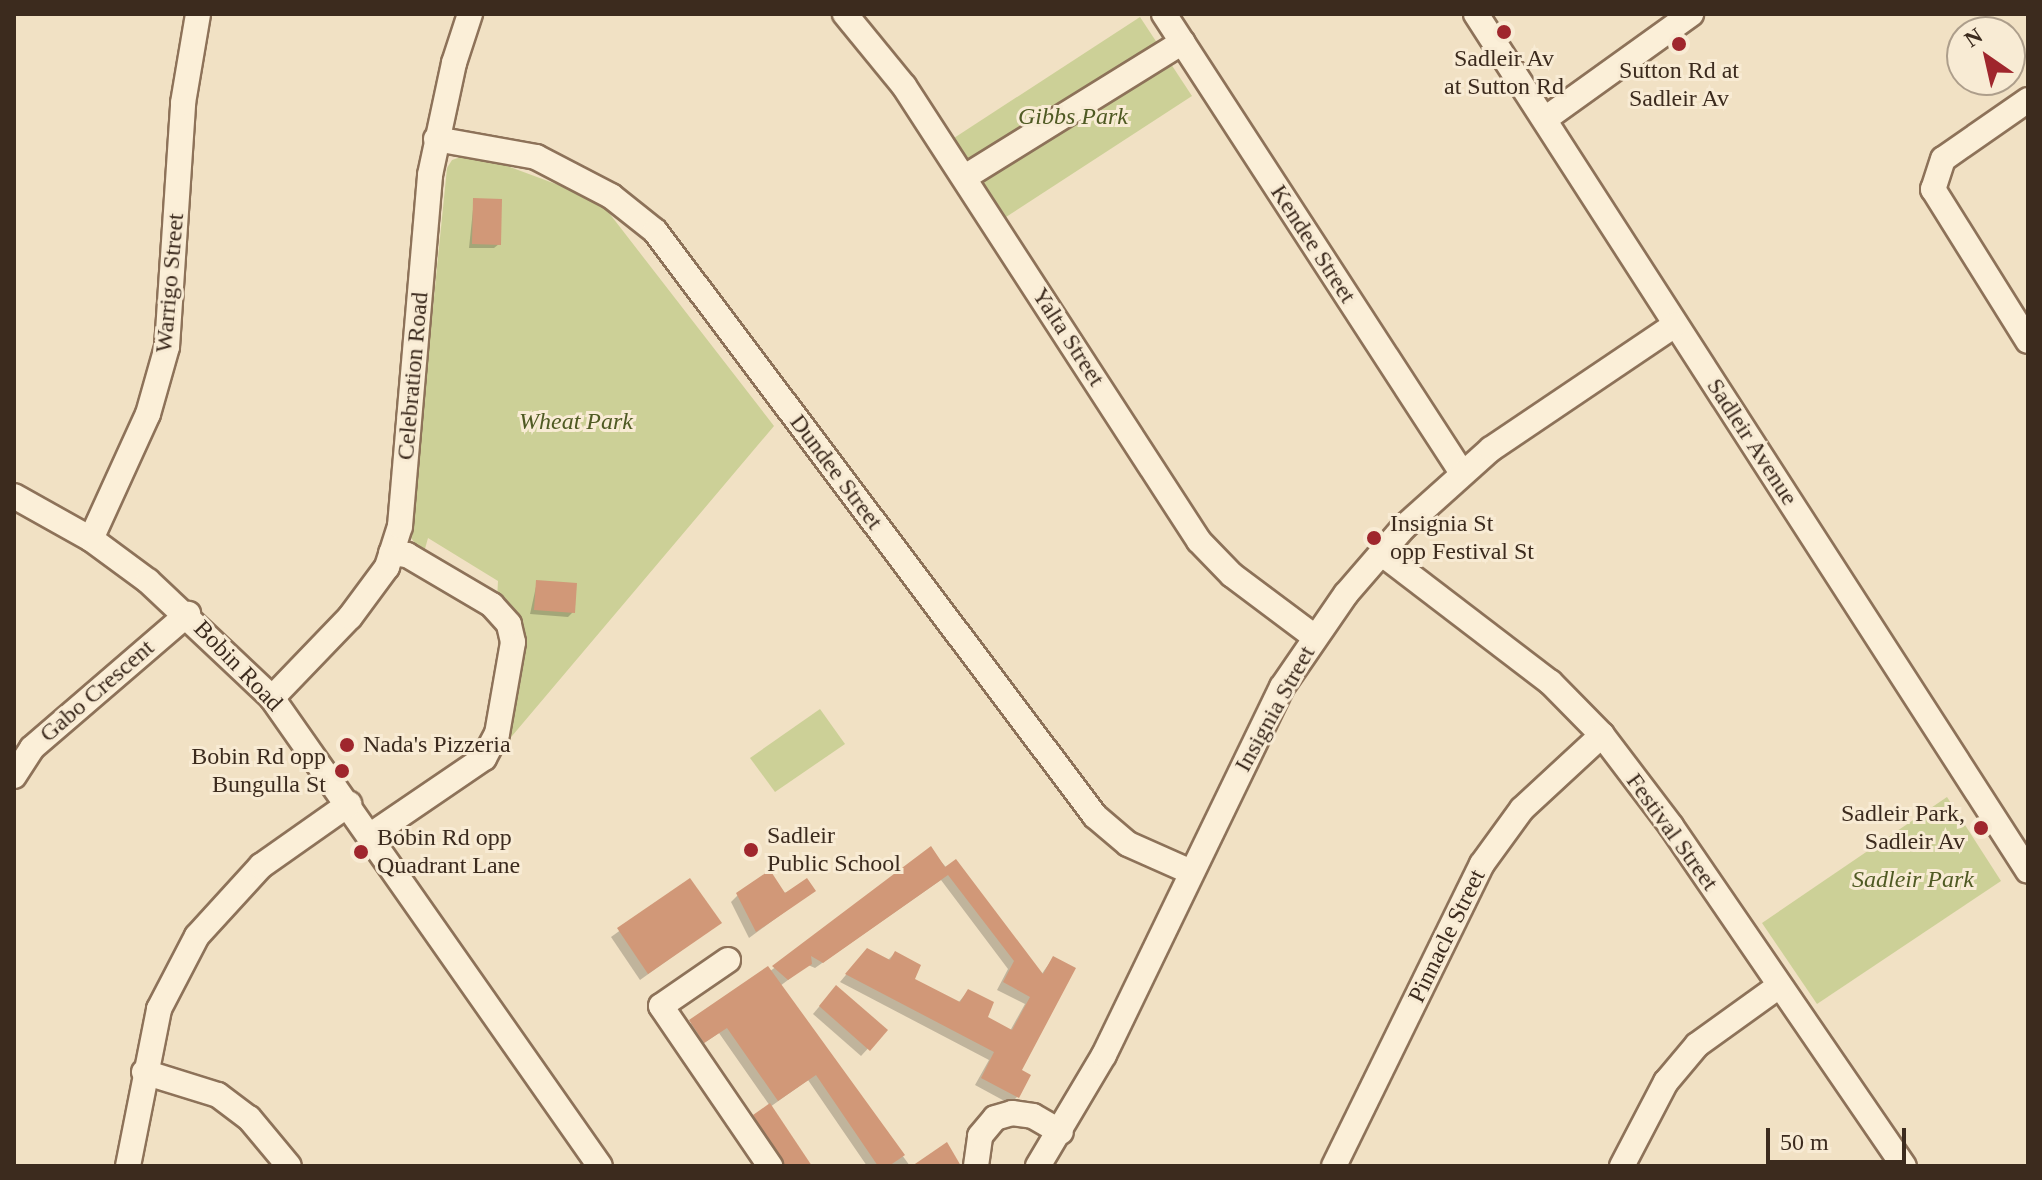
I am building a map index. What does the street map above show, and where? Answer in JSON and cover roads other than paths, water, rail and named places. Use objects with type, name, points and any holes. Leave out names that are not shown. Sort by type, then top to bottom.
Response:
[{"type":"street","name":"Warrigo Street","points":[[91,539],[148,414],[167,347],[183,103],[198,14]]},
{"type":"street","name":"Celebration Road","points":[[272,698],[350,617],[391,553],[400,526],[436,139],[470,14]]},
{"type":"street","name":"Yalta Street","points":[[845,14],[904,86],[1199,541],[1232,575],[1315,637]]},
{"type":"street","name":"Kendee Street","points":[[1164,14],[1462,473]]},
{"type":"street","name":"Sadleir Avenue","points":[[1476,14],[2028,871]]},
{"type":"street","points":[[1545,119],[1691,14]]},
{"type":"street","points":[[965,177],[1183,42]]},
{"type":"street","points":[[2028,100],[1943,159],[1933,189],[2028,341]]},
{"type":"street","name":"Dundee Street","points":[[436,139],[536,157],[611,196],[655,231],[1095,816],[1128,844],[1191,872]]},
{"type":"street","name":"Insignia Street","points":[[1038,1166],[1104,1055],[1282,687],[1315,637],[1381,553],[1462,473],[1521,427],[1675,325]]},
{"type":"street","name":"Bobin Road","points":[[14,496],[91,539],[188,614],[272,698],[371,835],[600,1166]]},
{"type":"street","points":[[371,835],[484,758],[497,734],[513,642],[509,624],[492,605],[407,555],[391,553]]},
{"type":"street","name":"Festival Street","points":[[1381,553],[1550,682],[1602,735],[1671,826],[1904,1166]]},
{"type":"street","name":"Gabo Crescent","points":[[14,776],[32,748],[188,614]]},
{"type":"street","name":"Pinnacle Street","points":[[1334,1166],[1482,864],[1522,809],[1602,735]]},
{"type":"street","points":[[128,1166],[144,1072],[159,1009],[197,936],[261,866],[349,804]]},
{"type":"street","points":[[728,960],[661,1006],[770,1166]]},
{"type":"street","points":[[1622,1166],[1666,1082],[1697,1045],[1779,986]]},
{"type":"street","points":[[144,1072],[218,1095],[249,1118],[289,1166]]},
{"type":"street","points":[[976,1166],[980,1136],[995,1118],[1012,1113],[1033,1116],[1061,1132]]},
{"type":"place","name":"Sadleir Av at Sutton Rd","points":[[1504,32]]},
{"type":"place","name":"Sutton Rd at Sadleir Av","points":[[1679,44]]},
{"type":"place","name":"Insignia St opp Festival St","points":[[1374,538]]},
{"type":"place","name":"Nada's Pizzeria","points":[[347,745]]},
{"type":"place","name":"Bobin Rd opp Bungulla St","points":[[342,771]]},
{"type":"place","name":"Sadleir Park, Sadleir Av","points":[[1981,828]]},
{"type":"place","name":"Sadleir Public School","points":[[751,850]]},
{"type":"place","name":"Bobin Rd opp Quadrant Lane","points":[[361,852]]},
{"type":"park label","name":"Gibbs Park","points":[[1073,117]]},
{"type":"park label","name":"Wheat Park","points":[[576,422]]},
{"type":"park label","name":"Sadleir Park","points":[[1913,880]]}]
